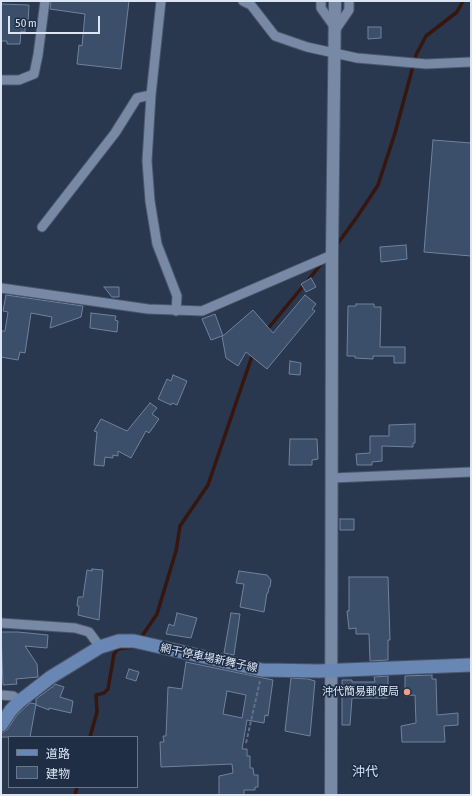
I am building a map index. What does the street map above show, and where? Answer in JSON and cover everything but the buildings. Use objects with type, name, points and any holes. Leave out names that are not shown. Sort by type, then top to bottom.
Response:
[{"type":"main road","name":"網干停車場新舞子線","points":[[1,725],[11,710],[20,701],[51,677],[100,647],[119,641],[134,641],[262,670],[331,670],[471,665]]},
{"type":"street","points":[[1,80],[19,80],[34,74],[45,1]]},
{"type":"street","points":[[161,1],[151,95],[147,161],[150,201],[157,244],[176,296],[176,311]]},
{"type":"street","points":[[243,1],[251,4],[276,36],[307,47],[357,58],[426,64],[471,62]]},
{"type":"street","points":[[321,1],[322,8],[336,29]]},
{"type":"street","points":[[331,795],[333,478],[332,255],[336,1]]},
{"type":"street","points":[[336,29],[349,10],[349,1]]},
{"type":"street","points":[[42,227],[115,133],[137,98],[151,95]]},
{"type":"street","points":[[1,288],[176,311],[202,311],[332,255]]},
{"type":"street","points":[[333,478],[471,472]]},
{"type":"street","points":[[1,624],[75,628],[88,632],[100,647]]},
{"type":"street","points":[[1,695],[13,696],[20,701]]},
{"type":"path","points":[[246,743],[262,670]]},
{"type":"waterway","points":[[336,246],[378,185],[395,133],[416,55],[426,36],[457,12],[463,1]]},
{"type":"waterway","points":[[266,331],[323,262]]},
{"type":"waterway","points":[[140,639],[157,614],[176,551],[180,526],[208,485],[253,353]]},
{"type":"waterway","points":[[90,736],[97,712],[96,695],[104,693],[108,689],[114,654],[118,649],[133,647]]},
{"type":"waterway","points":[[75,795],[77,788]]},
{"type":"place","name":"沖代簡易郵便局","points":[[407,692]]},
{"type":"district","name":"沖代","points":[[365,772]]}]
